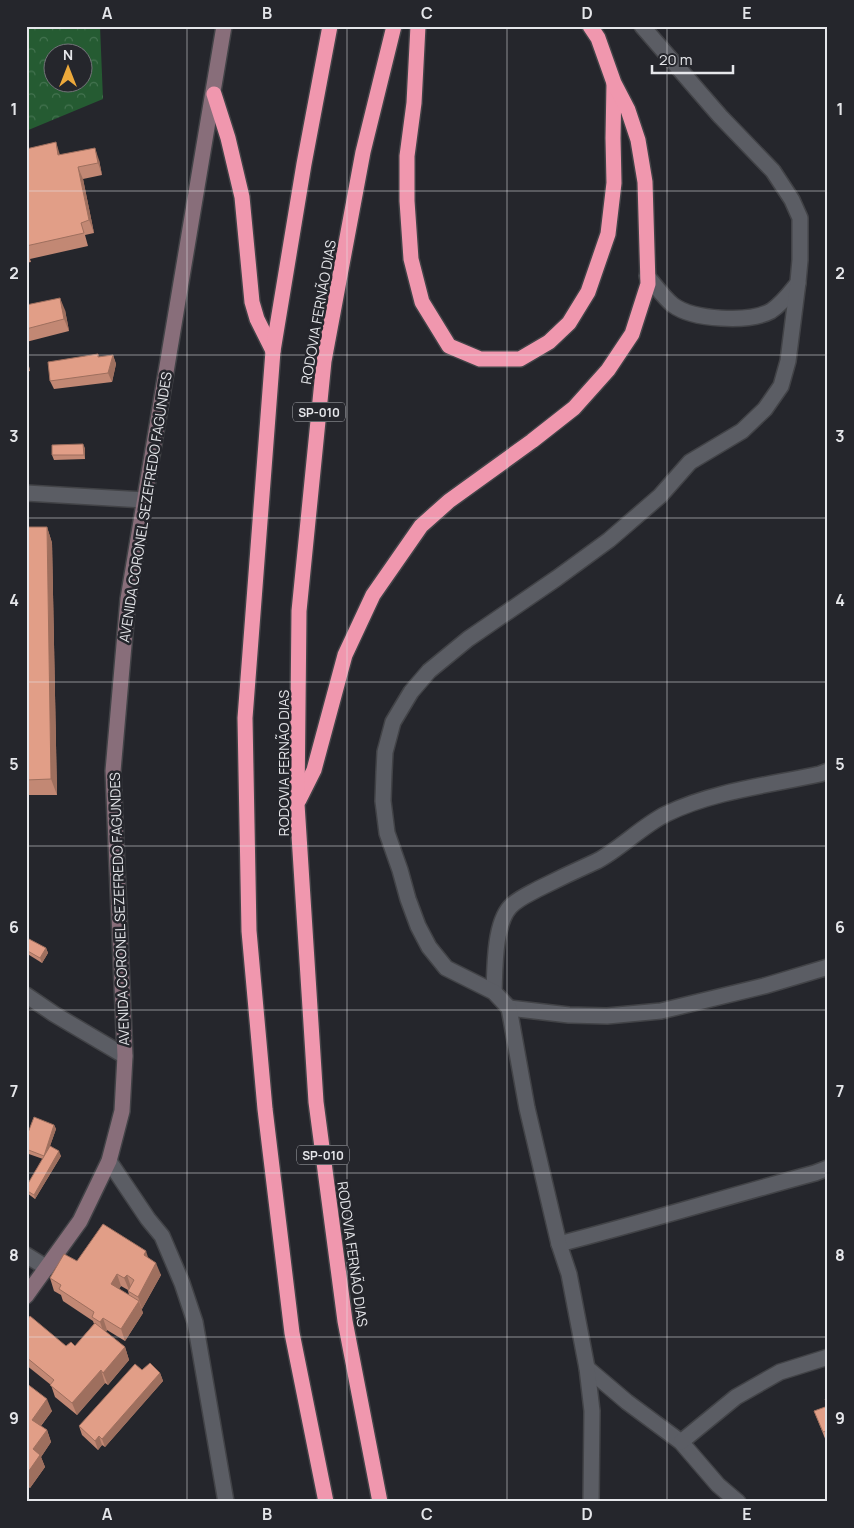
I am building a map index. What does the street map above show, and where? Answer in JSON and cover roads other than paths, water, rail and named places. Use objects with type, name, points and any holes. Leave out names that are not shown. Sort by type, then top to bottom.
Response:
[{"type":"highway","points":[[326,1502],[292,1333],[265,1109],[248,931],[245,718],[273,351],[304,164],[330,26]]},
{"type":"highway","name":"RODOVIA FERNÃO DIAS","points":[[380,1502],[345,1321],[316,1102],[297,804],[299,611],[324,360],[363,152],[394,26]]},
{"type":"highway","points":[[418,26],[414,103],[407,156],[407,201],[411,259],[422,302],[449,346],[480,359],[520,359],[549,342],[569,323],[588,292],[608,234],[614,183],[614,83]]},
{"type":"highway","points":[[297,804],[314,770],[345,655],[373,595],[421,526],[448,501],[532,441],[574,408],[608,370],[632,334],[648,284],[645,182],[638,140],[628,110],[614,83],[598,38],[590,26]]},
{"type":"highway","points":[[214,94],[228,138],[242,197],[252,302],[257,319],[273,351]]},
{"type":"main road","name":"AVENIDA CORONEL SEZEFREDO FAGUNDES","points":[[26,1296],[80,1221],[109,1161],[122,1111],[125,1056],[113,771],[128,599],[224,26]]},
{"type":"street","points":[[591,1502],[592,1411],[587,1368],[569,1274],[559,1244],[529,1116],[509,1008],[494,992],[446,968],[429,947],[418,926],[387,833],[383,801],[385,752],[394,722],[411,692],[429,670],[468,639],[609,540],[660,496],[690,462],[742,430],[765,408],[781,386],[786,370],[793,330],[800,260],[800,218],[792,200],[773,171],[720,116],[642,26]]},
{"type":"street","points":[[647,276],[674,306],[694,314],[725,319],[757,317],[771,311],[788,296],[798,282]]},
{"type":"street","points":[[26,494],[144,500]]},
{"type":"street","points":[[494,992],[497,944],[501,924],[509,908],[526,895],[598,860],[665,814],[715,796],[828,771]]},
{"type":"street","points":[[509,1008],[569,1015],[607,1016],[661,1011],[764,986],[828,967]]},
{"type":"street","points":[[26,995],[125,1056]]},
{"type":"street","points":[[109,1161],[148,1219],[162,1236],[182,1283],[195,1322],[226,1502]]},
{"type":"street","points":[[559,1244],[648,1221],[828,1168]]},
{"type":"street","points":[[26,1255],[47,1268]]},
{"type":"street","points":[[681,1442],[736,1397],[780,1372],[828,1357]]},
{"type":"street","points":[[587,1368],[627,1402],[681,1442],[718,1485],[738,1502]]}]
